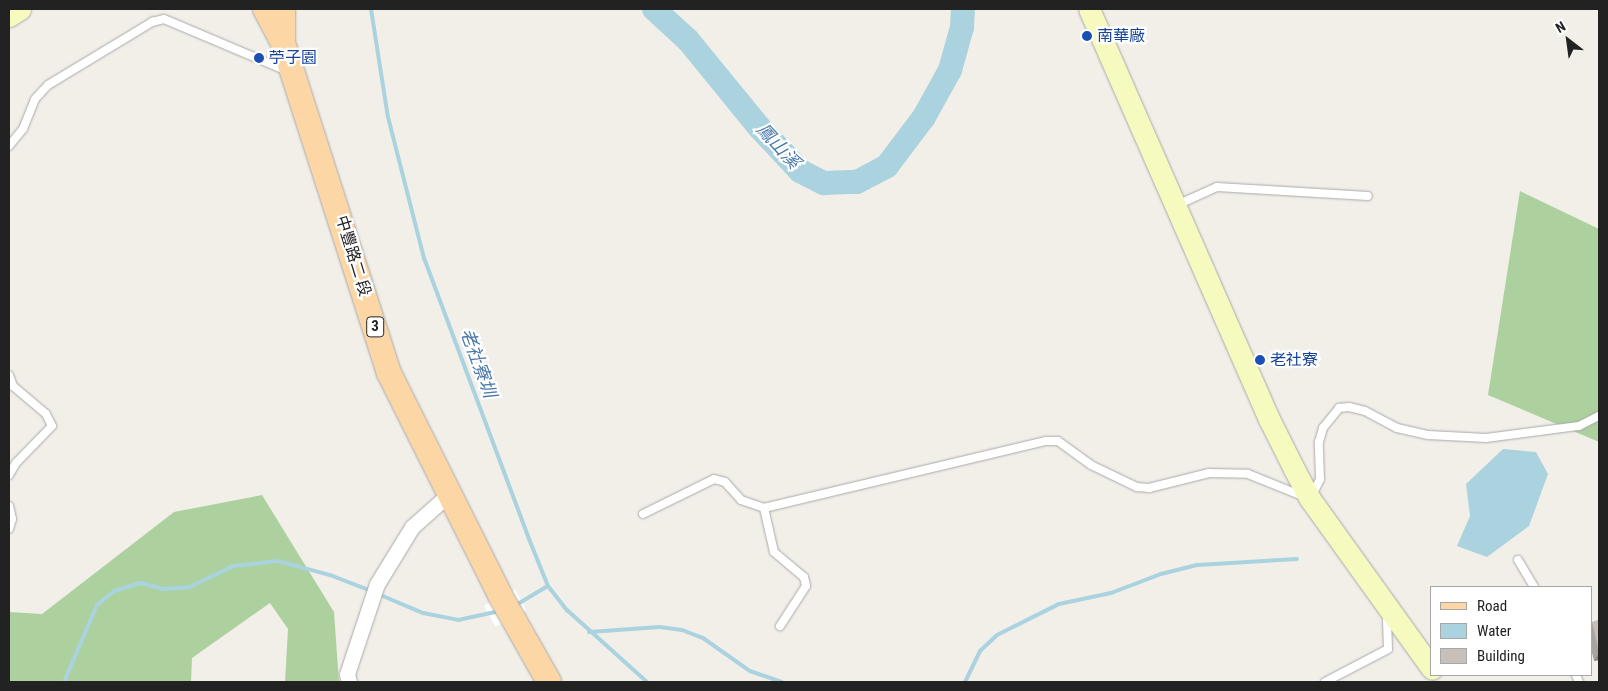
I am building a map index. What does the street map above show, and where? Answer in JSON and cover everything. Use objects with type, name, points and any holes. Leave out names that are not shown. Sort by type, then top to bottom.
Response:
[{"type":"main road","name":"中豐路二 段","points":[[265,9],[283,43],[389,373],[507,608],[549,682]]},
{"type":"main road","name":"中豐路二 段","points":[[283,9],[283,43]]},
{"type":"street","points":[[9,16],[20,9]]},
{"type":"street","points":[[1088,9],[1268,418],[1310,499],[1390,607],[1430,666]]},
{"type":"street","points":[[349,682],[347,674],[378,584],[412,526],[450,494]]},
{"type":"lane","points":[[9,146],[23,130],[35,99],[48,85],[152,22],[164,19],[293,74]]},
{"type":"lane","points":[[1176,206],[1217,187],[1368,196]]},
{"type":"lane","points":[[9,375],[13,386],[46,414],[52,426],[16,463],[9,475]]},
{"type":"lane","points":[[643,514],[714,479],[725,482],[741,500],[764,508],[1058,441],[1091,465],[1136,487],[1149,488],[1209,473],[1248,474],[1310,499],[1320,479],[1319,442],[1323,428],[1339,408],[1349,407],[1365,411],[1396,428],[1428,435],[1486,438],[1579,426],[1599,416]]},
{"type":"lane","points":[[9,506],[12,519],[9,529]]},
{"type":"lane","points":[[764,508],[774,552],[804,577],[806,586],[780,626]]},
{"type":"lane","points":[[1518,560],[1533,586]]},
{"type":"lane","points":[[1325,682],[1388,650],[1386,617],[1390,607]]},
{"type":"green space","points":[[1520,191],[1599,229],[1599,442],[1488,395]]},
{"type":"green space","points":[[262,495],[334,612],[339,682],[285,682],[288,629],[270,603],[192,658],[191,682],[9,682],[9,612],[42,614],[174,512]]},
{"type":"water","points":[[1503,449],[1536,452],[1548,474],[1529,526],[1487,557],[1457,546],[1470,516],[1466,484]]},
{"type":"pier","points":[[515,589],[526,610],[495,627],[484,605]]},
{"type":"building","points":[[1599,620],[1599,652],[1593,626],[1593,622]]},
{"type":"waterway","name":"老社寮圳","points":[[371,9],[388,117],[424,258],[548,586],[567,610],[647,682]]},
{"type":"waterway","name":"鳳山溪","points":[[654,9],[688,40],[759,127],[800,171],[824,183],[857,182],[887,166],[924,117],[950,70],[962,27],[963,9]]},
{"type":"waterway","points":[[965,682],[980,651],[997,635],[1059,604],[1111,593],[1161,574],[1198,565],[1297,559]]},
{"type":"waterway","points":[[64,682],[97,605],[114,591],[141,583],[164,589],[190,587],[233,566],[278,561],[330,575],[371,591]]},
{"type":"waterway","points":[[516,605],[548,586]]},
{"type":"waterway","points":[[378,594],[423,613],[458,620],[500,611]]},
{"type":"waterway","points":[[589,632],[660,627],[682,630],[703,638],[750,671],[782,682]]},
{"type":"place","name":"南華廠","points":[[1087,36]]},
{"type":"place","name":"苧子園","points":[[259,58]]},
{"type":"place","name":"老社寮","points":[[1260,360]]}]
